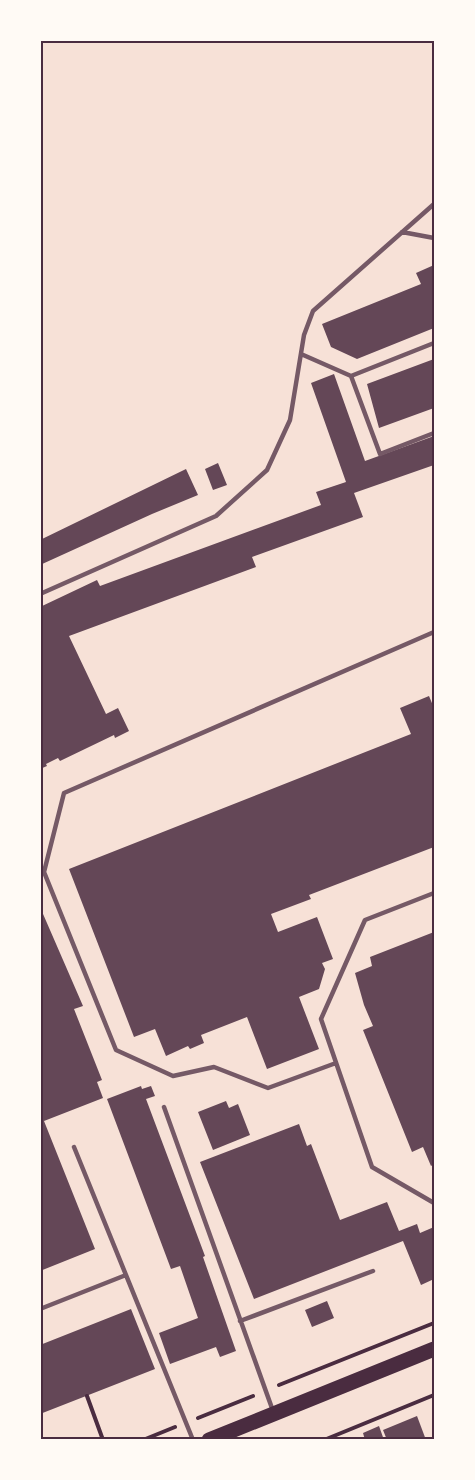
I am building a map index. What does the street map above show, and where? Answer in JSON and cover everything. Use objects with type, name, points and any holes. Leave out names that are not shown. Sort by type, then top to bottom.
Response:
[{"type":"main road","points":[[209,1440],[435,1349]]},
{"type":"lane","points":[[40,594],[216,516],[267,470],[290,420],[304,335],[313,311],[435,204]]},
{"type":"lane","points":[[402,232],[435,238]]},
{"type":"lane","points":[[301,354],[351,376],[435,343]]},
{"type":"lane","points":[[351,376],[380,454],[435,433]]},
{"type":"lane","points":[[336,1063],[268,1088],[214,1066],[173,1076],[116,1050],[44,872],[64,793],[435,632]]},
{"type":"lane","points":[[435,892],[365,920],[321,1019],[372,1167],[435,1203]]},
{"type":"lane","points":[[164,1107],[274,1413]]},
{"type":"lane","points":[[74,1147],[193,1440]]},
{"type":"lane","points":[[240,1321],[373,1272]]},
{"type":"lane","points":[[40,1309],[126,1275]]},
{"type":"path","points":[[144,1440],[435,1323]]},
{"type":"path","points":[[324,1440],[435,1395]]},
{"type":"path","points":[[87,1396],[103,1440]]},
{"type":"building","points":[[434,265],[434,328],[357,359],[331,347],[322,324],[421,284],[416,273]]},
{"type":"building","points":[[434,359],[434,408],[379,428],[367,384]]},
{"type":"building","points":[[334,374],[365,461],[434,436],[434,465],[354,493],[363,517],[252,557],[256,567],[69,636],[106,714],[118,708],[129,731],[115,738],[114,735],[60,761],[58,758],[40,769],[40,607],[97,580],[100,586],[321,505],[316,492],[346,482],[311,383]]},
{"type":"building","points":[[218,463],[227,485],[213,490],[205,469]]},
{"type":"building","points":[[186,469],[198,495],[40,565],[40,540]]},
{"type":"building","points":[[429,696],[434,708],[434,847],[309,895],[311,899],[271,914],[278,932],[317,917],[333,959],[322,963],[325,969],[319,989],[299,997],[319,1049],[267,1069],[247,1017],[201,1035],[204,1043],[190,1049],[188,1046],[166,1056],[155,1029],[134,1037],[69,869],[411,734],[400,708]]},
{"type":"building","points":[[40,907],[83,1006],[74,1009],[102,1080],[97,1082],[103,1098],[44,1121],[95,1249],[40,1271]]},
{"type":"building","points":[[434,932],[434,1164],[431,1166],[423,1147],[412,1152],[363,1030],[373,1026],[355,973],[372,966],[370,957]]},
{"type":"building","points":[[141,1086],[142,1089],[151,1086],[155,1096],[146,1099],[205,1256],[203,1257],[236,1351],[220,1357],[216,1347],[170,1364],[159,1333],[198,1318],[180,1266],[171,1269],[107,1099]]},
{"type":"building","points":[[226,1101],[229,1108],[238,1104],[250,1135],[213,1150],[198,1112]]},
{"type":"building","points":[[299,1124],[307,1146],[311,1144],[340,1220],[387,1202],[399,1231],[417,1224],[420,1233],[434,1227],[434,1279],[421,1285],[403,1241],[254,1299],[200,1162]]},
{"type":"building","points":[[327,1301],[334,1318],[312,1327],[305,1310]]},
{"type":"building","points":[[131,1309],[155,1369],[40,1414],[40,1345]]},
{"type":"building","points":[[417,1416],[426,1440],[387,1440],[383,1430]]},
{"type":"building","points":[[379,1426],[384,1440],[365,1440],[363,1433]]}]
